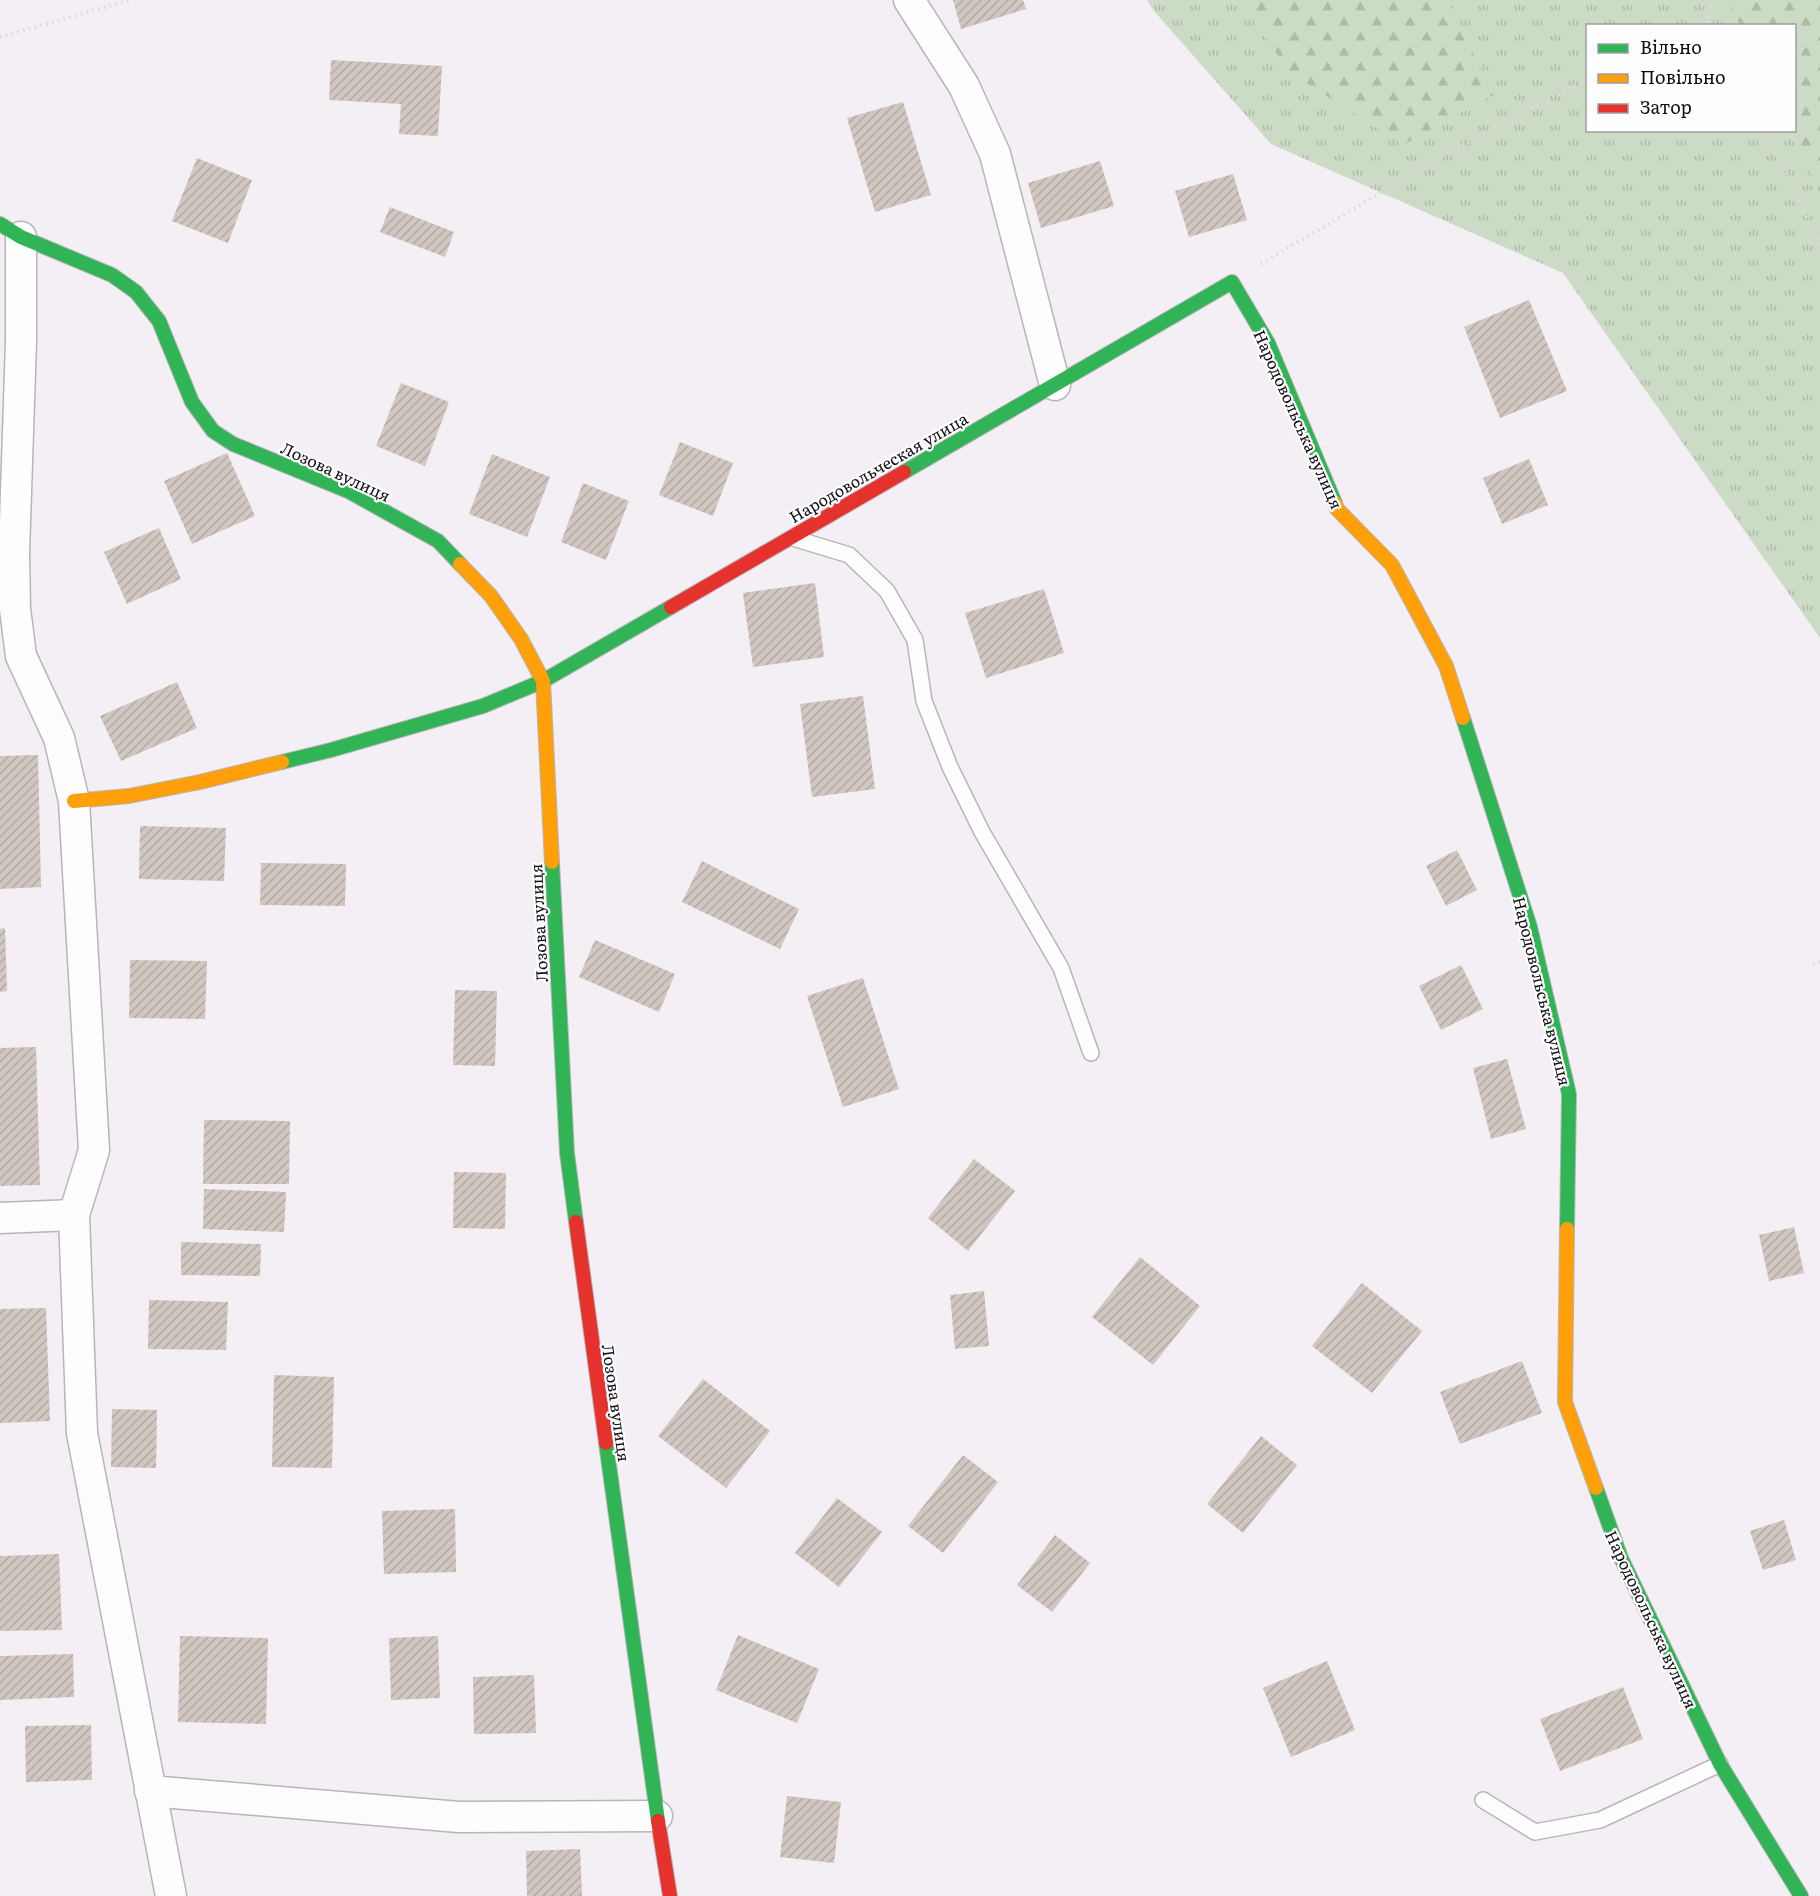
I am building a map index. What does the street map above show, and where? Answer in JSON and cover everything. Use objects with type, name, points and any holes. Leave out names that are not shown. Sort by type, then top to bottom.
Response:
[{"type":"street","points":[[909,0],[964,86],[995,154],[1054,385]]},
{"type":"street","points":[[11,230],[21,341],[14,553],[15,609],[21,656],[59,738],[74,801],[94,1150],[74,1215],[82,1433],[171,1896]]},
{"type":"street","name":"Лозова вулиця","points":[[11,230],[112,275],[136,292],[159,321],[192,402],[213,431],[234,444],[348,491],[438,541],[491,596],[521,639],[543,681],[567,1153],[657,1816],[670,1896]]},
{"type":"street","name":"Народовольческая улица","points":[[74,801],[129,796],[200,782],[331,750],[483,706],[543,681],[1232,282]]},
{"type":"street","name":"Народовольська вулиця","points":[[1232,282],[1268,343],[1337,509],[1392,565],[1446,666],[1530,927],[1569,1094],[1565,1402],[1621,1558],[1720,1764],[1801,1896]]},
{"type":"street","points":[[0,1218],[74,1215]]},
{"type":"street","points":[[150,1791],[459,1817],[657,1816]]},
{"type":"lane","points":[[790,537],[849,555],[887,591],[915,640],[924,701],[950,767],[982,832],[1061,968],[1091,1053]]},
{"type":"lane","points":[[1483,1800],[1535,1832],[1600,1820],[1720,1764]]},
{"type":"path","points":[[0,37],[131,0]]},
{"type":"path","points":[[1699,0],[1711,24]]},
{"type":"path","points":[[1694,24],[1708,16],[1713,0]]},
{"type":"path","points":[[1232,282],[1446,154],[1586,81]]},
{"type":"path","points":[[1765,132],[1820,246]]},
{"type":"path","points":[[1813,964],[1820,962]]},
{"type":"green space","points":[[1147,0],[1728,0],[1740,24],[1586,24],[1586,132],[1789,132],[1820,197],[1820,638],[1563,273],[1271,144],[1154,11]]},
{"type":"green space","points":[[1242,0],[1447,0],[1493,95],[1403,145],[1288,71]]},
{"type":"green space","points":[[1728,0],[1820,0],[1820,197],[1789,132],[1796,132],[1796,24],[1740,24]]},
{"type":"building","points":[[953,0],[1023,0],[1026,9],[961,29]]},
{"type":"building","points":[[331,60],[442,66],[438,136],[399,134],[401,104],[329,100]]},
{"type":"building","points":[[903,102],[931,195],[875,212],[847,118]]},
{"type":"building","points":[[197,158],[252,180],[228,243],[172,221]]},
{"type":"building","points":[[1100,161],[1114,206],[1041,228],[1028,183]]},
{"type":"building","points":[[1233,174],[1247,220],[1189,237],[1175,191]]},
{"type":"building","points":[[390,207],[454,232],[445,257],[380,232]]},
{"type":"building","points":[[1529,300],[1567,391],[1500,418],[1464,327]]},
{"type":"building","points":[[401,383],[449,402],[425,466],[376,446]]},
{"type":"building","points":[[680,442],[733,463],[713,516],[659,495]]},
{"type":"building","points":[[227,453],[255,516],[192,544],[164,481]]},
{"type":"building","points":[[492,454],[550,477],[527,537],[469,514]]},
{"type":"building","points":[[1529,459],[1548,505],[1502,524],[1483,478]]},
{"type":"building","points":[[583,483],[629,501],[606,560],[561,542]]},
{"type":"building","points":[[159,528],[181,579],[127,604],[104,552]]},
{"type":"building","points":[[815,583],[824,657],[753,667],[743,593]]},
{"type":"building","points":[[1044,589],[1064,653],[986,678],[965,613]]},
{"type":"building","points":[[177,682],[197,728],[121,761],[100,716]]},
{"type":"building","points":[[863,696],[875,789],[812,797],[800,704]]},
{"type":"building","points":[[38,755],[41,887],[0,889],[0,756]]},
{"type":"building","points":[[140,826],[226,828],[224,881],[139,879]]},
{"type":"building","points":[[1457,850],[1477,890],[1446,906],[1426,866]]},
{"type":"building","points":[[702,861],[799,909],[780,949],[682,902]]},
{"type":"building","points":[[261,863],[346,864],[345,906],[260,905]]},
{"type":"building","points":[[5,928],[7,991],[0,992],[0,929]]},
{"type":"building","points":[[595,940],[675,974],[659,1012],[579,977]]},
{"type":"building","points":[[130,960],[207,961],[205,1019],[129,1018]]},
{"type":"building","points":[[1461,965],[1483,1009],[1441,1030],[1419,986]]},
{"type":"building","points":[[863,978],[899,1089],[843,1107],[807,996]]},
{"type":"building","points":[[455,990],[497,991],[495,1066],[453,1065]]},
{"type":"building","points":[[36,1047],[40,1185],[0,1186],[0,1048]]},
{"type":"building","points":[[1507,1059],[1526,1129],[1491,1139],[1473,1068]]},
{"type":"building","points":[[204,1120],[290,1121],[289,1184],[203,1184]]},
{"type":"building","points":[[974,1159],[1015,1191],[968,1251],[928,1218]]},
{"type":"building","points":[[454,1172],[506,1173],[505,1229],[453,1228]]},
{"type":"building","points":[[204,1189],[286,1192],[284,1232],[203,1229]]},
{"type":"building","points":[[1794,1227],[1804,1273],[1769,1281],[1759,1235]]},
{"type":"building","points":[[181,1242],[261,1244],[260,1276],[181,1275]]},
{"type":"building","points":[[1140,1257],[1200,1306],[1153,1365],[1092,1317]]},
{"type":"building","points":[[1362,1283],[1422,1331],[1372,1393],[1312,1346]]},
{"type":"building","points":[[984,1291],[989,1346],[955,1349],[950,1295]]},
{"type":"building","points":[[149,1300],[228,1302],[226,1350],[148,1349]]},
{"type":"building","points":[[46,1308],[50,1421],[0,1423],[0,1309]]},
{"type":"building","points":[[1522,1361],[1542,1413],[1460,1444],[1440,1392]]},
{"type":"building","points":[[274,1375],[334,1377],[332,1468],[272,1467]]},
{"type":"building","points":[[703,1379],[770,1431],[726,1488],[658,1436]]},
{"type":"building","points":[[112,1409],[157,1410],[156,1468],[111,1467]]},
{"type":"building","points":[[1261,1436],[1297,1465],[1243,1533],[1207,1504]]},
{"type":"building","points":[[963,1455],[998,1482],[943,1553],[908,1526]]},
{"type":"building","points":[[837,1498],[882,1532],[839,1587],[795,1553]]},
{"type":"building","points":[[455,1509],[456,1572],[384,1574],[382,1511]]},
{"type":"building","points":[[1784,1520],[1796,1560],[1763,1570],[1750,1531]]},
{"type":"building","points":[[1055,1535],[1090,1563],[1052,1612],[1017,1585]]},
{"type":"building","points":[[59,1554],[62,1630],[0,1631],[0,1556]]},
{"type":"building","points":[[738,1635],[819,1669],[797,1723],[716,1690]]},
{"type":"building","points":[[180,1636],[268,1638],[266,1724],[178,1722]]},
{"type":"building","points":[[438,1636],[440,1698],[391,1700],[389,1638]]},
{"type":"building","points":[[73,1654],[74,1697],[0,1700],[0,1656]]},
{"type":"building","points":[[1327,1661],[1355,1730],[1291,1757],[1263,1688]]},
{"type":"building","points":[[534,1675],[536,1733],[474,1734],[473,1677]]},
{"type":"building","points":[[1623,1687],[1643,1739],[1560,1771],[1540,1719]]},
{"type":"building","points":[[91,1725],[92,1780],[26,1782],[25,1726]]},
{"type":"building","points":[[787,1796],[841,1802],[834,1863],[780,1857]]},
{"type":"building","points":[[580,1849],[582,1896],[527,1896],[526,1851]]},
{"type":"traffic: fast","points":[[0,224],[21,237],[112,275],[136,292],[159,321],[192,402],[213,431],[233,444],[348,491],[438,541],[460,564]]},
{"type":"traffic: fast","points":[[904,472],[1232,282],[1268,343],[1335,503]]},
{"type":"traffic: fast","points":[[282,762],[483,706],[543,681],[671,607]]},
{"type":"traffic: fast","points":[[1463,718],[1530,927],[1569,1094],[1567,1229]]},
{"type":"traffic: fast","points":[[552,862],[567,1153],[576,1222]]},
{"type":"traffic: fast","points":[[606,1443],[658,1821]]},
{"type":"traffic: fast","points":[[1596,1488],[1621,1558],[1720,1764],[1801,1896]]},
{"type":"traffic: slow","points":[[1335,503],[1337,509],[1392,565],[1446,666],[1463,718]]},
{"type":"traffic: slow","points":[[460,564],[491,596],[521,639],[543,681],[552,862]]},
{"type":"traffic: slow","points":[[74,801],[129,796],[282,762]]},
{"type":"traffic: slow","points":[[1567,1229],[1565,1402],[1596,1488]]},
{"type":"traffic: jam","points":[[671,607],[904,472]]},
{"type":"traffic: jam","points":[[576,1222],[606,1443]]},
{"type":"traffic: jam","points":[[658,1821],[670,1896]]}]
